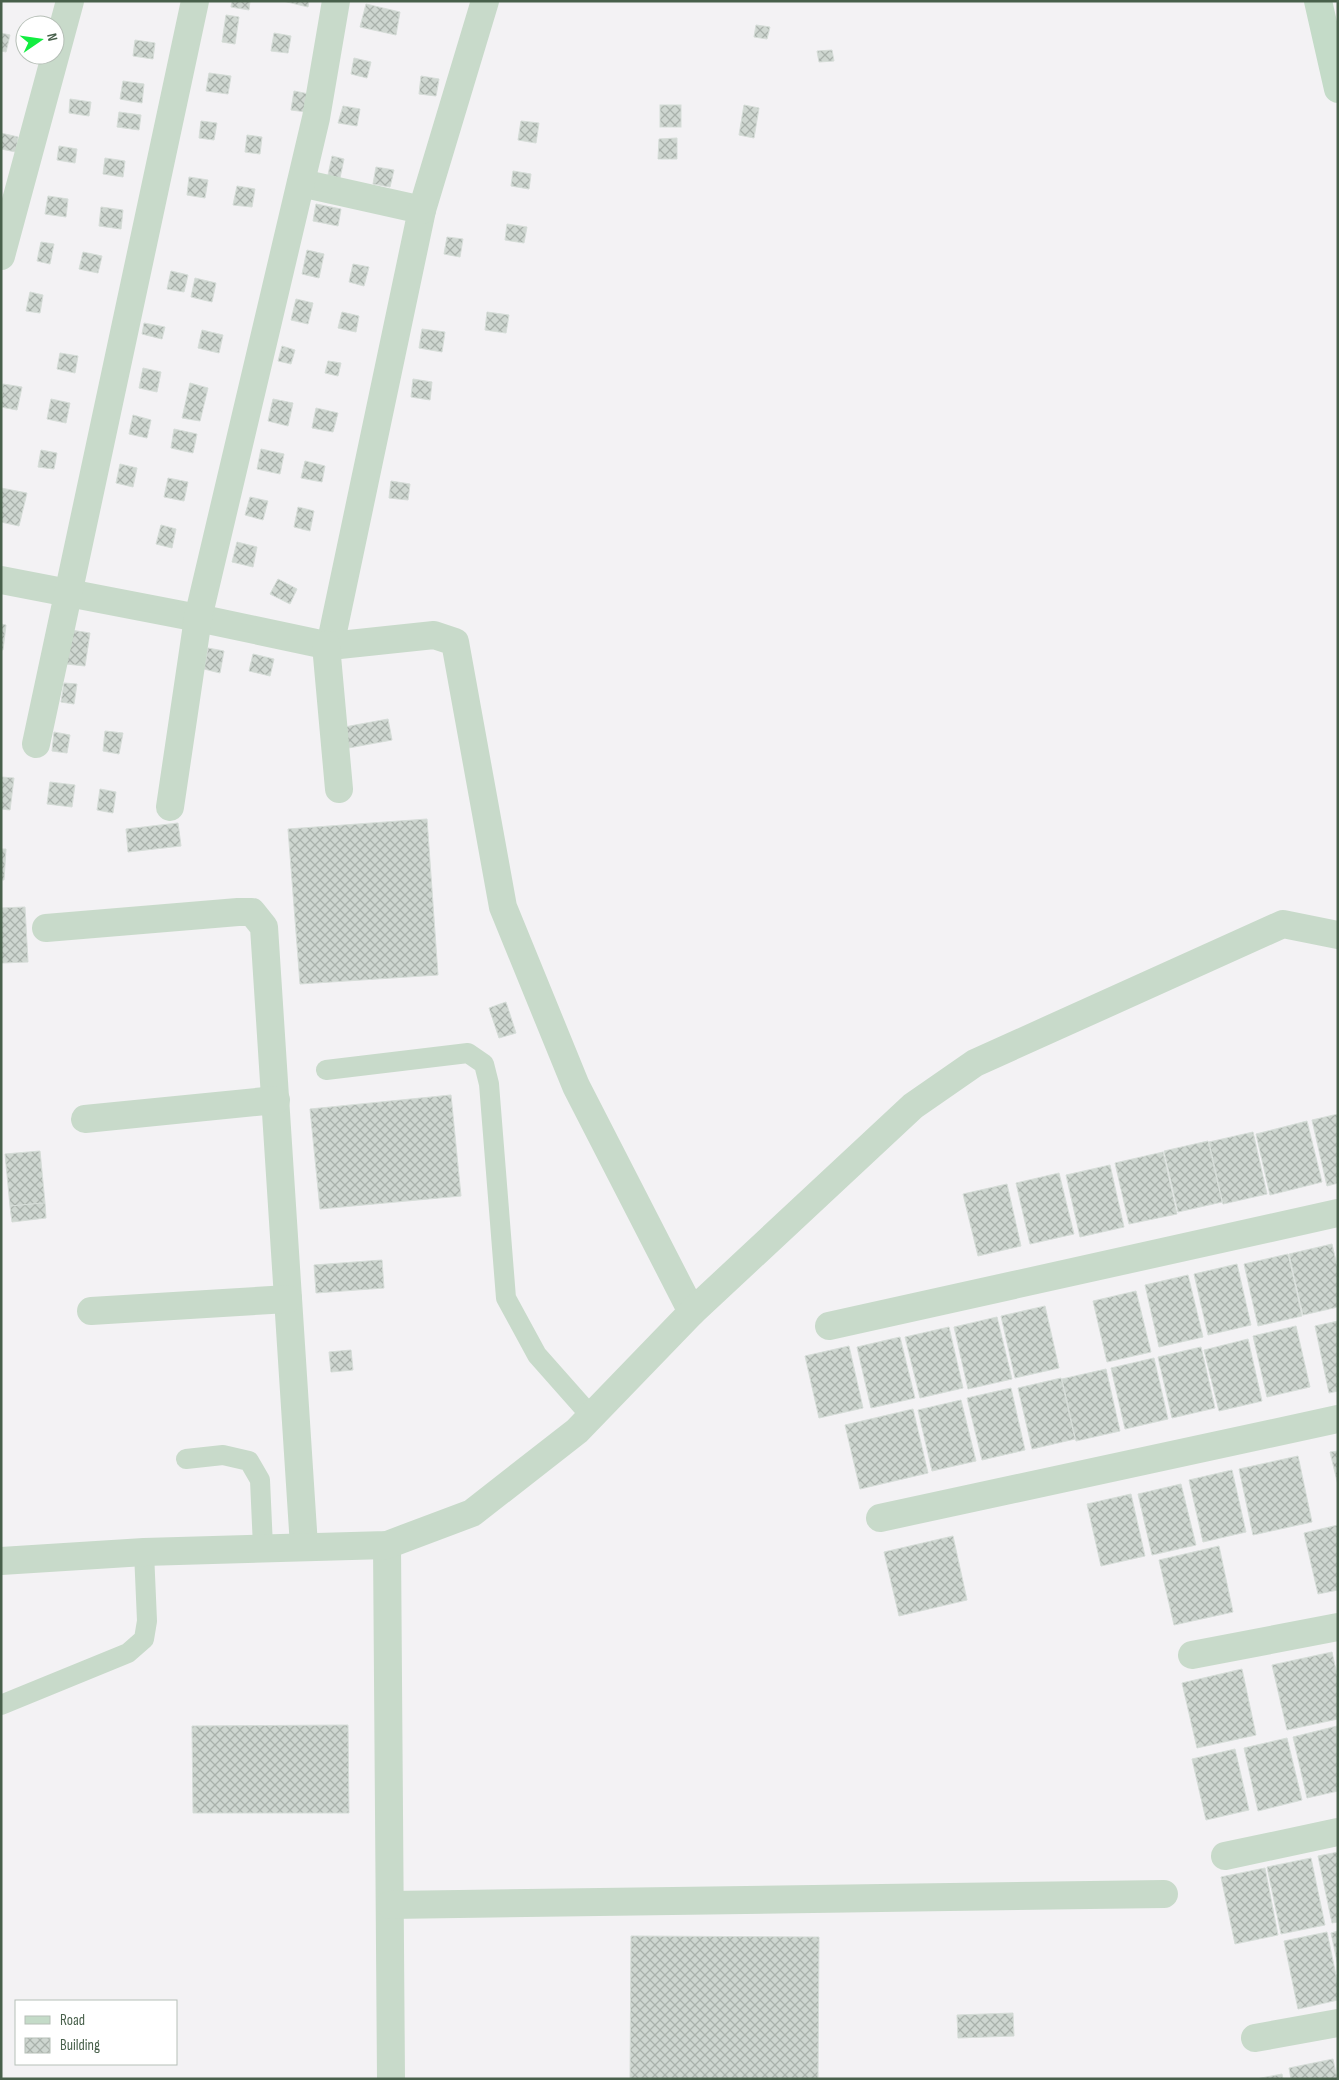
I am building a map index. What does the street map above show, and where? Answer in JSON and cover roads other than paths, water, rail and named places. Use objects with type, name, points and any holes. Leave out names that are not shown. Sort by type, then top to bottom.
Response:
[{"type":"main road","points":[[1318,1],[1338,89]]},
{"type":"street","points":[[1,256],[70,1]]},
{"type":"street","points":[[36,744],[195,1]]},
{"type":"street","points":[[170,807],[198,618],[316,118],[336,1]]},
{"type":"street","points":[[339,788],[328,646],[422,210],[485,1]]},
{"type":"street","points":[[301,183],[422,210]]},
{"type":"street","points":[[1,580],[198,618],[328,646],[434,635],[455,642],[461,665],[503,907],[576,1086],[692,1312]]},
{"type":"street","points":[[46,928],[252,912],[264,927],[304,1546]]},
{"type":"street","points":[[1,1561],[263,1547],[387,1545],[472,1513],[577,1431],[692,1312],[913,1106],[975,1063],[1283,924],[1338,935]]},
{"type":"street","points":[[86,1119],[276,1100]]},
{"type":"street","points":[[829,1326],[1338,1213]]},
{"type":"street","points":[[91,1311],[288,1299]]},
{"type":"street","points":[[880,1518],[1338,1419]]},
{"type":"street","points":[[387,1545],[391,2079]]},
{"type":"street","points":[[1192,1655],[1338,1627]]},
{"type":"street","points":[[1225,1856],[1338,1832]]},
{"type":"street","points":[[390,1905],[1164,1894]]},
{"type":"street","points":[[1255,2038],[1338,2023]]},
{"type":"lane","points":[[326,1070],[468,1053],[484,1064],[489,1084],[506,1298],[537,1355],[590,1416]]},
{"type":"lane","points":[[186,1459],[223,1456],[249,1462],[260,1480],[263,1547]]},
{"type":"lane","points":[[1,1706],[128,1653],[144,1639],[148,1621],[144,1552]]}]
